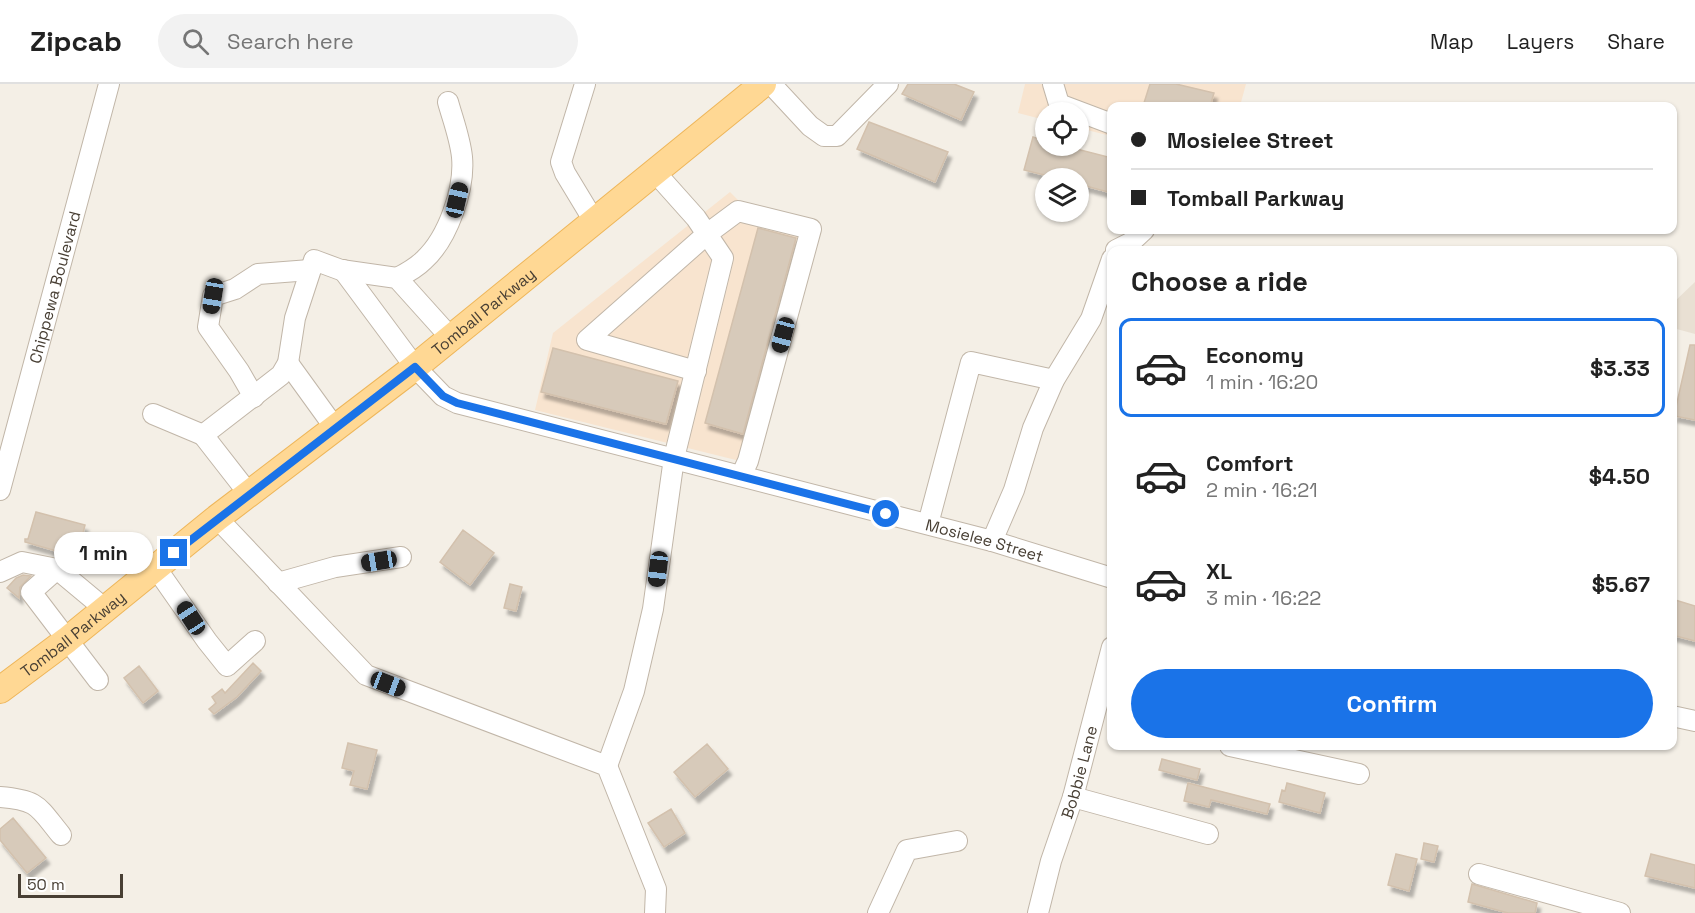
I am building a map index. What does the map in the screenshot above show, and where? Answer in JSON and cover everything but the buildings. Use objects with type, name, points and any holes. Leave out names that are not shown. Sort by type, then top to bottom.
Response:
[{"type":"main road","name":"Tomball Parkway","points":[[0,690],[67,640],[217,518],[415,367],[763,84]]},
{"type":"street","name":"Chippewa Boulevard","points":[[0,490],[110,84]]},
{"type":"street","points":[[585,84],[561,162],[565,173],[594,221]]},
{"type":"street","points":[[771,84],[810,126],[824,136],[837,135],[888,84]]},
{"type":"street","points":[[1053,84],[1059,105],[1107,122]]},
{"type":"street","points":[[203,435],[281,375],[288,363],[295,318],[314,260],[343,270],[397,278],[414,269],[438,245],[457,200],[462,158],[448,102]]},
{"type":"street","points":[[654,171],[707,234],[723,258],[674,458],[653,609],[634,691],[607,766],[656,889],[655,913]]},
{"type":"street","points":[[696,371],[587,340],[707,234],[738,211],[811,229],[748,461],[741,476]]},
{"type":"street","points":[[1124,246],[1140,234]]},
{"type":"street","points":[[254,397],[208,327],[213,296],[235,289],[258,274],[310,270]]},
{"type":"street","name":"Mosielee Street","points":[[343,270],[415,367],[443,396],[457,403],[992,541],[1107,576]]},
{"type":"street","points":[[992,541],[1014,490],[1033,428],[1054,380],[1091,319],[1107,274]]},
{"type":"street","points":[[397,278],[451,338]]},
{"type":"street","points":[[928,524],[971,362],[1054,380]]},
{"type":"street","points":[[288,363],[335,428]]},
{"type":"street","points":[[153,414],[203,435],[249,494]]},
{"type":"street","points":[[217,518],[366,675],[607,766]]},
{"type":"street","points":[[278,583],[334,567],[401,557]]},
{"type":"street","points":[[0,572],[22,562],[57,569],[105,609]]},
{"type":"street","points":[[156,568],[227,666],[255,641]]},
{"type":"street","points":[[57,569],[31,592],[98,680]]},
{"type":"street","name":"Bobbie Lane","points":[[1038,913],[1051,861],[1073,797],[1107,667]]},
{"type":"street","points":[[1677,717],[1695,721]]},
{"type":"street","points":[[1248,750],[1359,774]]},
{"type":"street","points":[[0,797],[21,798],[34,803],[61,835]]},
{"type":"street","points":[[1073,797],[1208,834]]},
{"type":"street","points":[[878,913],[908,850],[957,841]]},
{"type":"street","points":[[1479,874],[1620,913]]},
{"type":"shaded area","points":[[1025,84],[1246,84],[1241,102],[1107,102],[1107,135],[1089,130],[1089,102],[1035,102],[1035,117],[1018,113]]},
{"type":"shaded area","points":[[730,192],[741,203],[820,223],[756,465],[535,410],[553,333]]},
{"type":"shaded area","points":[[1695,282],[1695,334],[1677,329],[1677,299]]},
{"type":"route","points":[[174,553],[415,367],[443,396],[457,403],[886,514]]}]
